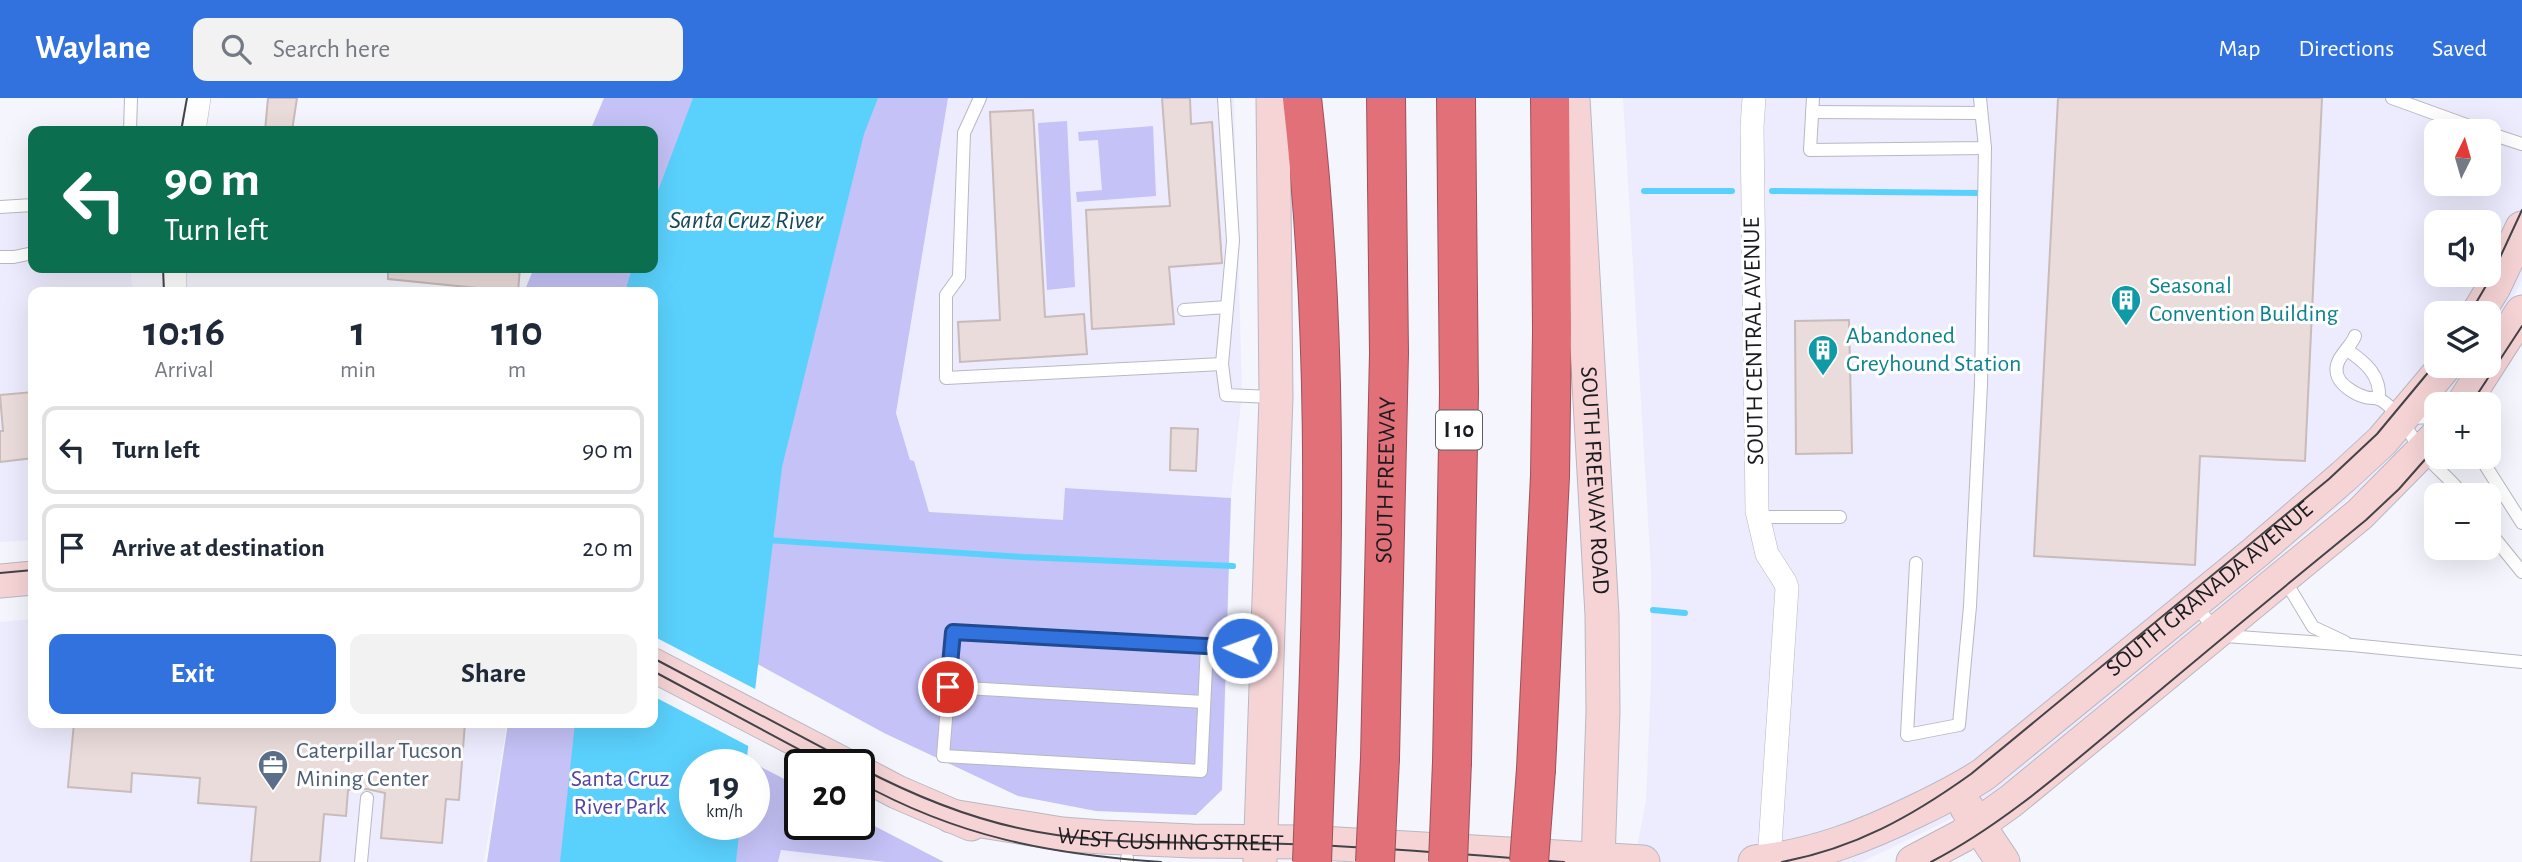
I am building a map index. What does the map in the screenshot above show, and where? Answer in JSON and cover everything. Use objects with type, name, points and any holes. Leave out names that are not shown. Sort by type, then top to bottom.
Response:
[{"type":"highway","points":[[1302,98],[1314,215],[1322,389],[1323,525],[1312,862]]},
{"type":"highway","name":"SOUTH FREEWAY","points":[[1375,862],[1380,758],[1389,353],[1386,98]]},
{"type":"highway","name":"I 10","points":[[1448,862],[1459,394],[1456,98]]},
{"type":"highway","points":[[1529,862],[1550,464],[1550,98]]},
{"type":"street","points":[[195,126],[199,98]]},
{"type":"street","points":[[1260,852],[1276,397],[1273,98]]},
{"type":"street","name":"SOUTH FREEWAY ROAD","points":[[1573,98],[1602,615],[1603,712],[1598,861]]},
{"type":"street","name":"SOUTH CENTRAL AVENUE","points":[[1754,98],[1752,127],[1758,517],[1767,554],[1783,577],[1787,588],[1762,861]]},
{"type":"street","points":[[2485,301],[2522,228]]},
{"type":"street","points":[[2471,392],[2522,312]]},
{"type":"street","name":"SOUTH GRANADA AVENUE","points":[[1957,791],[1993,767],[2344,476],[2382,441],[2390,409],[2430,378]]},
{"type":"street","name":"SOUTH GRANADA AVENUE","points":[[1978,825],[2011,801],[2360,514],[2424,449]]},
{"type":"street","points":[[0,581],[28,578]]},
{"type":"street","points":[[658,668],[814,749]]},
{"type":"street","name":"WEST CUSHING STREET","points":[[875,780],[951,816],[1010,839],[1082,854],[1127,860],[1178,862]]},
{"type":"street","points":[[1762,861],[1812,852],[1856,839],[1957,791],[2003,862]]},
{"type":"street","name":"WEST CUSHING STREET","points":[[951,816],[1062,834],[1167,840],[1260,852],[1643,862]]},
{"type":"street","points":[[1913,862],[1978,825]]},
{"type":"lane","points":[[130,126],[131,98]]},
{"type":"lane","points":[[979,98],[964,134],[958,277],[946,295],[946,378],[1222,364]]},
{"type":"lane","points":[[1224,98],[1233,241],[1222,364],[1226,395],[1276,397]]},
{"type":"lane","points":[[1813,98],[1810,150],[1985,148]]},
{"type":"lane","points":[[1916,563],[1907,735],[1959,725],[1970,607],[1981,384],[1985,148],[1980,98]]},
{"type":"lane","points":[[2392,98],[2450,119]]},
{"type":"lane","points":[[1812,112],[1981,113]]},
{"type":"lane","points":[[2501,137],[2522,144]]},
{"type":"lane","points":[[0,207],[28,205]]},
{"type":"lane","points":[[0,257],[28,254]]},
{"type":"lane","points":[[1184,310],[1227,307]]},
{"type":"lane","points":[[2355,336],[2336,366],[2337,377],[2352,392],[2390,409],[2424,415]]},
{"type":"lane","points":[[2347,350],[2363,360],[2373,371],[2390,409],[2424,440]]},
{"type":"lane","points":[[2488,469],[2522,523]]},
{"type":"lane","points":[[1758,517],[1840,517]]},
{"type":"lane","points":[[2501,546],[2522,572]]},
{"type":"lane","points":[[2283,577],[2313,627],[2352,645]]},
{"type":"lane","points":[[2194,603],[2216,631],[2225,636],[2352,645],[2522,662]]},
{"type":"lane","points":[[1207,646],[1200,771],[943,756],[953,632],[1267,649]]},
{"type":"lane","points":[[948,687],[1204,702]]},
{"type":"lane","points":[[361,862],[367,798]]},
{"type":"shaded area","points":[[948,98],[1234,98],[1242,392],[1231,498],[1065,488],[1064,527],[926,514],[896,413]]},
{"type":"shaded area","points":[[1623,98],[2522,98],[2522,281],[2501,318],[2501,301],[2424,301],[2424,378],[2461,378],[2449,392],[2424,392],[2424,424],[2371,480],[2005,786],[1969,810],[1862,862],[1634,862],[1646,801],[1651,680],[1651,571]]},
{"type":"shaded area","points":[[28,211],[28,273],[131,273],[132,287],[28,287],[28,540],[0,542],[0,214]]},
{"type":"shaded area","points":[[28,619],[28,728],[506,728],[484,862],[0,862],[0,622]]},
{"type":"shaded area","points":[[780,850],[886,862],[778,862]]},
{"type":"green space","points":[[604,98],[948,98],[896,413],[910,460],[914,461],[929,512],[1063,520],[1065,488],[1231,498],[1222,790],[1196,815],[1096,811],[1018,796],[884,733],[658,610],[658,287],[526,287],[532,273],[658,273],[658,126],[592,126]]},
{"type":"green space","points":[[1067,121],[1075,287],[1047,290],[1038,123]]},
{"type":"green space","points":[[1153,126],[1156,196],[1077,202],[1076,192],[1102,190],[1098,140],[1079,141],[1078,132]]},
{"type":"green space","name":"Santa Cruz River Park","points":[[658,725],[723,749],[679,749],[679,840],[770,840],[770,772],[784,779],[784,840],[875,840],[875,826],[944,862],[886,862],[781,850],[778,862],[487,862],[507,728],[658,728]]},
{"type":"water","name":"Santa Cruz River","points":[[693,98],[878,98],[864,134],[782,467],[748,749],[679,749],[679,840],[738,840],[736,862],[560,862],[574,728],[658,728],[658,287],[626,287],[631,273],[658,273],[658,191]]},
{"type":"pier","points":[[658,639],[759,691],[752,748],[658,699]]},
{"type":"building","points":[[268,98],[297,98],[293,126],[265,126]]},
{"type":"building","points":[[1162,98],[1190,98],[1191,124],[1212,122],[1222,263],[1169,267],[1174,324],[1092,329],[1086,210],[1170,206]]},
{"type":"building","name":"Seasonal Convention Building","points":[[2058,98],[2322,98],[2305,461],[2200,456],[2195,565],[2034,556]]},
{"type":"building","points":[[1033,110],[1045,317],[1084,314],[1087,354],[960,362],[958,322],[1000,320],[990,112]]},
{"type":"building","points":[[388,273],[520,273],[518,287],[468,287],[388,279]]},
{"type":"building","name":"Abandoned Greyhound Station","points":[[1849,320],[1852,453],[1796,454],[1795,321]]},
{"type":"building","points":[[28,392],[28,459],[0,462],[0,431],[3,431],[0,395]]},
{"type":"building","points":[[1171,428],[1198,429],[1196,471],[1170,470]]},
{"type":"building","name":"Caterpillar Tucson Mining Center","points":[[74,728],[465,728],[459,800],[446,799],[442,843],[381,838],[385,793],[367,789],[348,790],[346,816],[324,814],[320,862],[251,862],[256,807],[198,803],[200,778],[132,773],[131,792],[68,787]]},
{"type":"waterway","points":[[1644,191],[1732,191]]},
{"type":"waterway","points":[[1772,191],[1978,193]]},
{"type":"waterway","points":[[767,540],[1023,557],[1233,566]]},
{"type":"waterway","points":[[1653,610],[1685,613]]},
{"type":"tram line","points":[[182,126],[187,98]]},
{"type":"tram line","points":[[2477,301],[2522,210]]},
{"type":"tram line","points":[[163,273],[164,287]]},
{"type":"tram line","points":[[2479,392],[2522,326]]},
{"type":"tram line","points":[[1782,862],[1834,848],[1881,829],[1926,804],[1971,774],[2329,479],[2377,434],[2424,377]]},
{"type":"tram line","points":[[1931,862],[1987,829],[2065,770],[2366,520],[2424,461]]},
{"type":"tram line","points":[[0,573],[28,570]]},
{"type":"tram line","points":[[658,661],[825,749]]},
{"type":"tram line","points":[[658,674],[798,749]]},
{"type":"tram line","points":[[875,775],[969,815],[1069,837],[1131,842],[1357,847],[1564,862]]},
{"type":"tram line","points":[[875,790],[932,817],[1005,840],[1080,854],[1161,862]]},
{"type":"place","name":"Seasonal Convention Building","points":[[2126,327]]},
{"type":"place","name":"Abandoned Greyhound Station","points":[[1823,377]]},
{"type":"place","name":"Caterpillar Tucson Mining Center","points":[[273,792]]},
{"type":"route","points":[[948,687],[953,632],[1242,648]]}]
